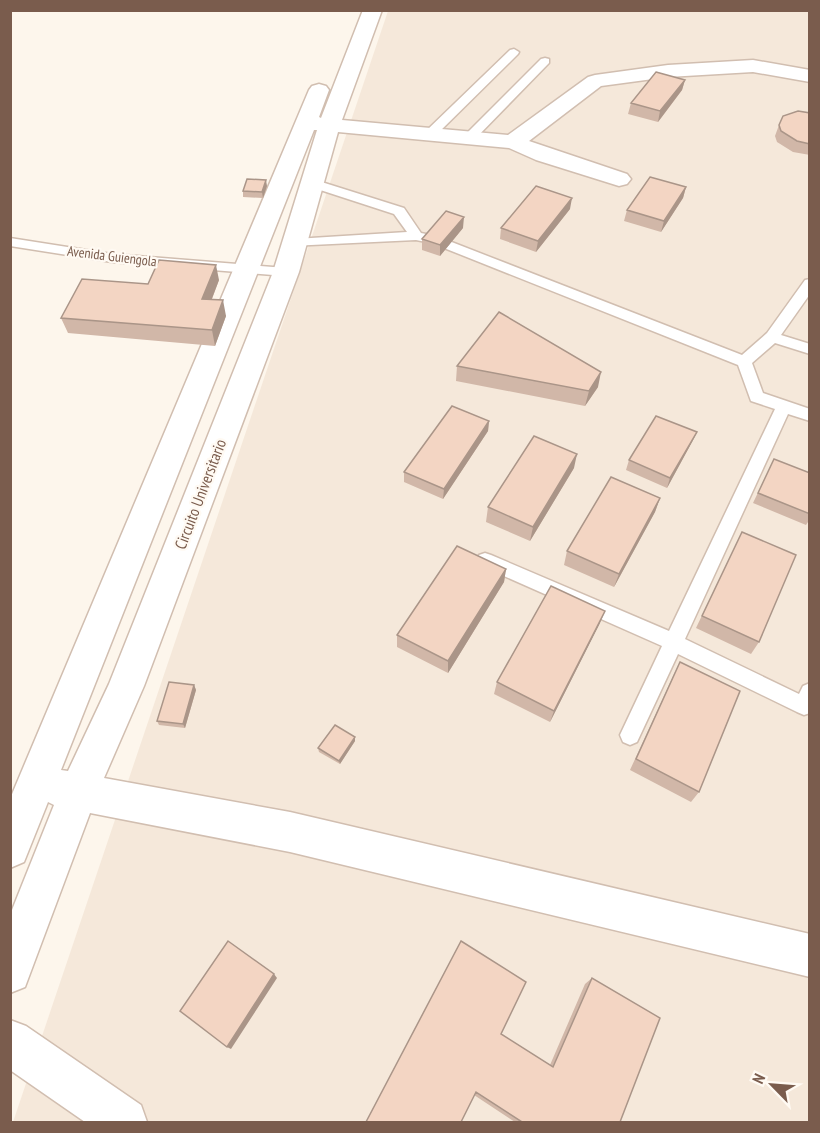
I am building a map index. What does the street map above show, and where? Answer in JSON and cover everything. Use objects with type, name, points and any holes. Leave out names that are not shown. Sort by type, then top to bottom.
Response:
[{"type":"street","name":"Circuito Universitario","points":[[10,972],[78,792],[126,686],[286,272],[312,183],[318,124],[351,10]]},
{"type":"street","name":"Circuito Universitario","points":[[10,848],[248,268],[373,10]]},
{"type":"street","points":[[513,142],[595,81],[668,71],[734,66],[753,66],[810,76]]},
{"type":"street","points":[[318,124],[513,142],[544,155],[620,179]]},
{"type":"street","points":[[37,784],[291,832],[810,956]]},
{"type":"street","points":[[10,1042],[124,1122]]},
{"type":"lane","points":[[430,134],[514,52]]},
{"type":"lane","points":[[469,138],[545,61]]},
{"type":"lane","points":[[312,183],[399,211],[416,236]]},
{"type":"lane","points":[[294,243],[416,236],[431,239]]},
{"type":"lane","name":"Avenida Guiengola","points":[[10,242],[112,258],[286,272]]},
{"type":"lane","points":[[449,245],[744,362],[757,397],[810,415]]},
{"type":"lane","points":[[744,362],[772,337],[810,283]]},
{"type":"lane","points":[[772,337],[810,349]]},
{"type":"lane","points":[[630,735],[784,406]]},
{"type":"lane","points":[[480,558],[673,642],[804,706],[810,692]]},
{"type":"shaded area","points":[[388,11],[809,11],[809,1122],[13,1122]]},
{"type":"building","points":[[656,72],[685,80],[660,111],[631,103]]},
{"type":"building","points":[[798,111],[810,113],[810,144],[797,141],[781,131],[779,125],[783,116]]},
{"type":"building","points":[[650,177],[686,187],[664,221],[627,210]]},
{"type":"building","points":[[247,179],[266,180],[262,192],[243,191]]},
{"type":"building","points":[[536,186],[572,198],[538,241],[501,228]]},
{"type":"building","points":[[446,211],[464,217],[440,245],[422,239]]},
{"type":"building","points":[[159,260],[216,265],[202,299],[223,300],[212,330],[61,318],[82,279],[148,284]]},
{"type":"building","points":[[499,312],[601,372],[589,391],[457,366]]},
{"type":"building","points":[[452,406],[489,421],[444,489],[404,472]]},
{"type":"building","points":[[656,416],[697,432],[670,478],[629,460]]},
{"type":"building","points":[[534,436],[577,454],[533,527],[488,507]]},
{"type":"building","points":[[774,459],[810,473],[810,514],[758,493]]},
{"type":"building","points":[[611,477],[660,498],[619,574],[567,551]]},
{"type":"building","points":[[742,532],[796,555],[759,642],[702,616]]},
{"type":"building","points":[[457,546],[506,569],[448,661],[397,635]]},
{"type":"building","points":[[551,586],[605,611],[554,711],[497,682]]},
{"type":"building","points":[[680,662],[740,691],[699,792],[636,759]]},
{"type":"building","points":[[169,682],[194,685],[183,724],[157,721]]},
{"type":"building","points":[[335,725],[355,737],[339,761],[318,748]]},
{"type":"building","points":[[228,941],[274,974],[227,1047],[180,1011]]},
{"type":"building","points":[[461,941],[526,982],[501,1034],[553,1067],[592,978],[660,1018],[620,1122],[522,1122],[476,1092],[461,1122],[366,1122]]}]
